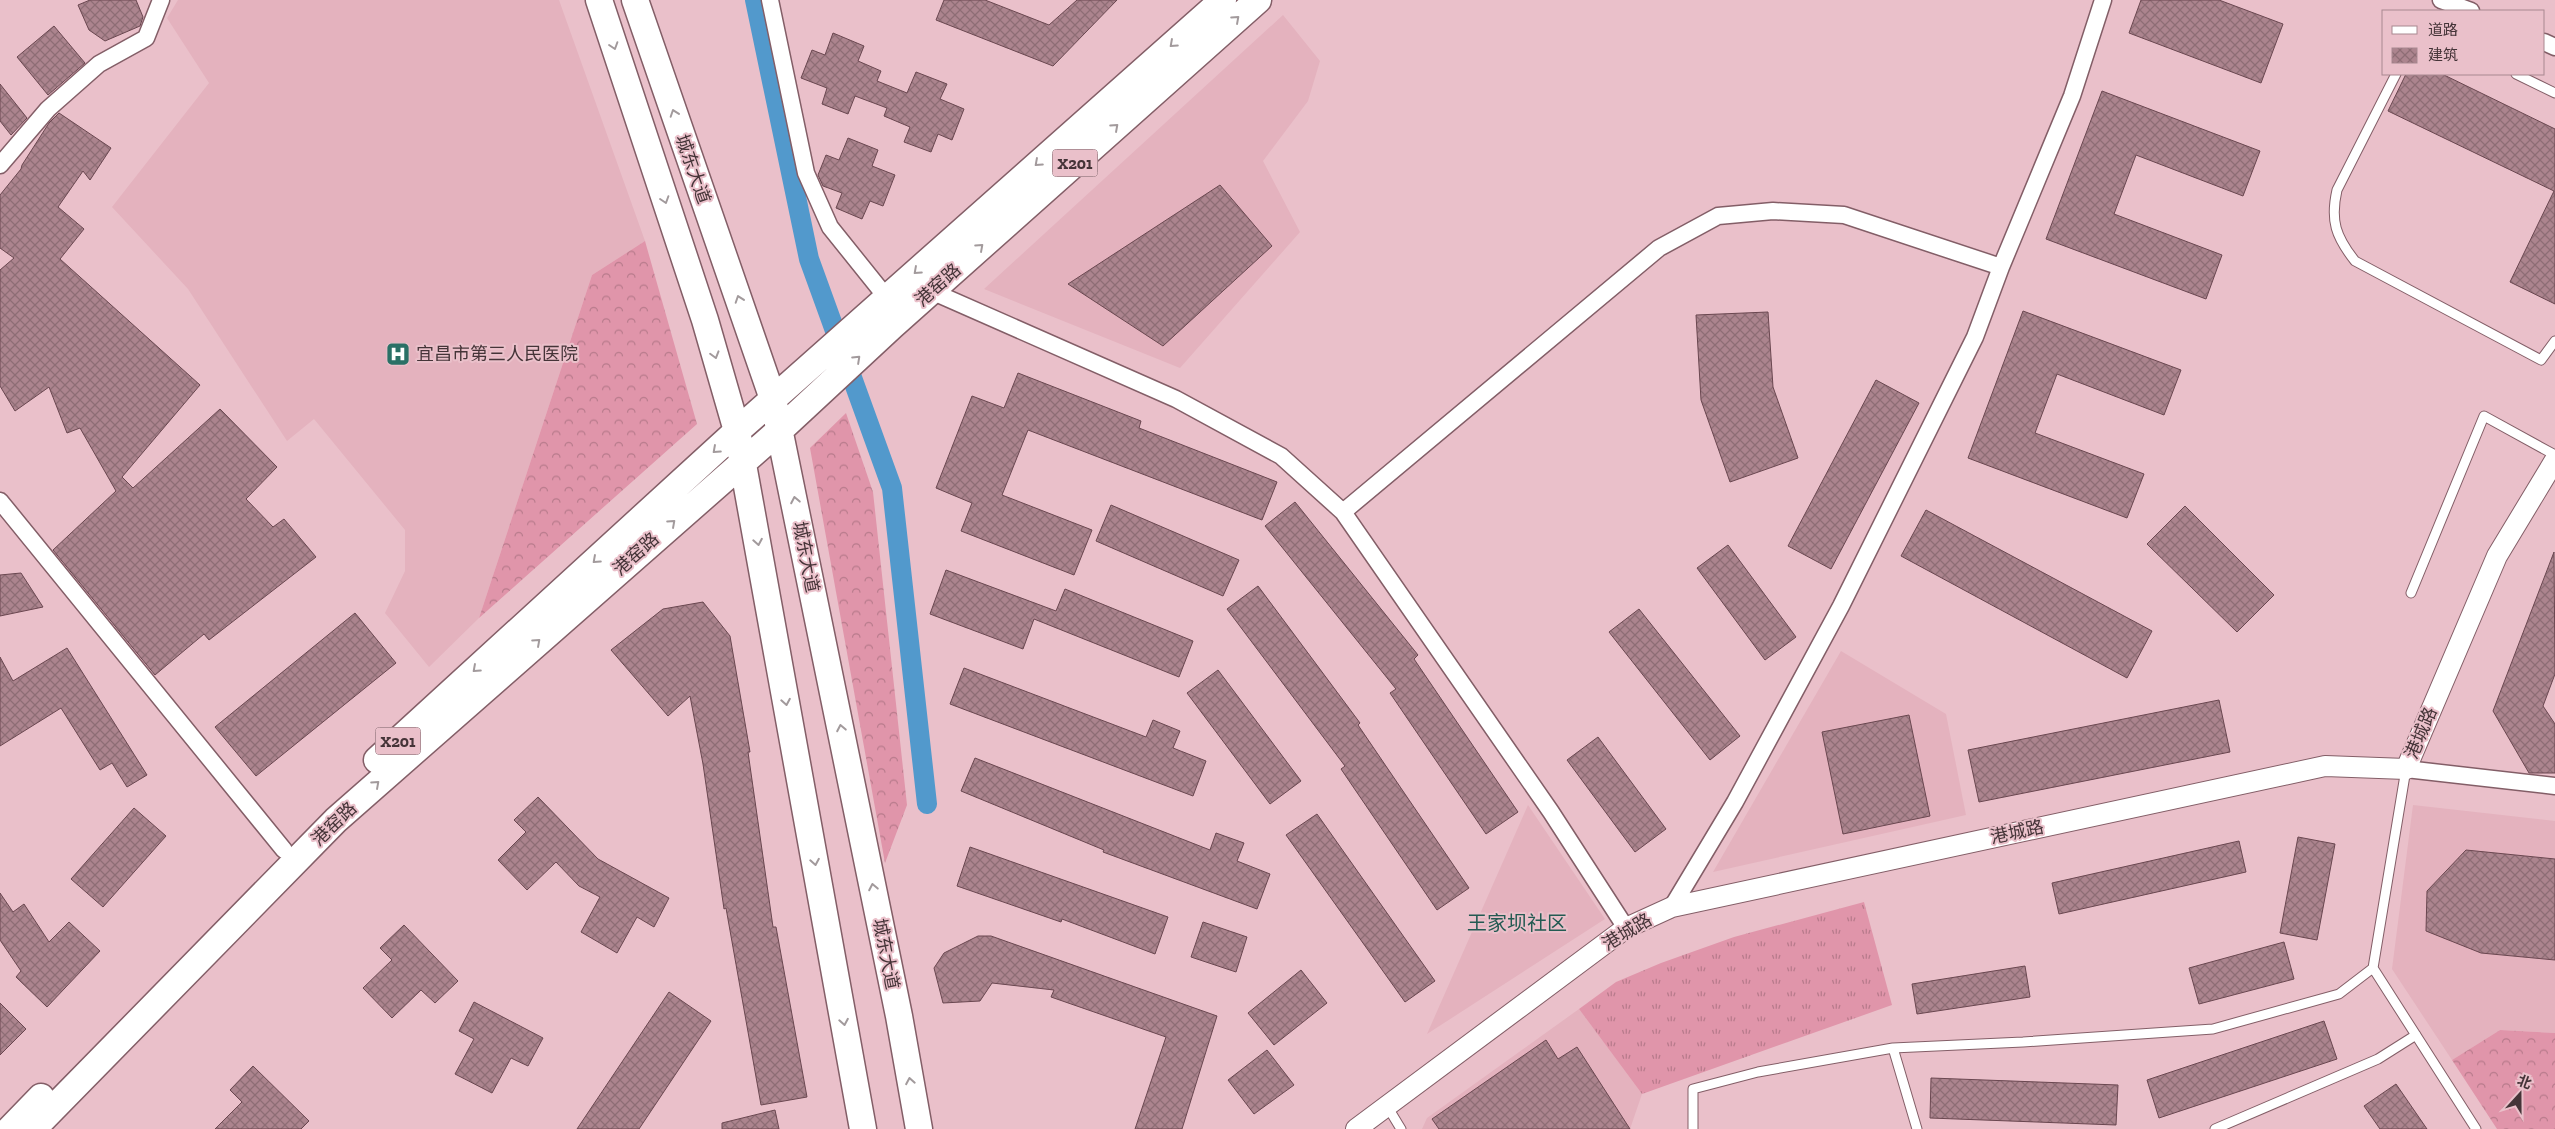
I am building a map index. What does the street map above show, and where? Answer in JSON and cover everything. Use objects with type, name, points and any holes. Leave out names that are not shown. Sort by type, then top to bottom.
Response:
[{"type":"main road","name":"城东大道","points":[[599,0],[705,320],[737,431],[863,1129]]},
{"type":"main road","name":"城东大道","points":[[635,0],[773,399],[781,429],[899,1016],[919,1129]]},
{"type":"main road","name":"港窑路","points":[[10,1129],[331,802],[773,399],[883,312],[1223,0]]},
{"type":"main road","name":"港窑路","points":[[33,1129],[336,820],[822,392],[883,312],[931,291],[1258,0]]},
{"type":"street","points":[[0,165],[48,109],[99,64],[146,38],[161,0]]},
{"type":"street","points":[[770,0],[806,173],[830,227],[883,312]]},
{"type":"street","points":[[1672,907],[1735,802],[1841,606],[1975,337],[2001,267],[2072,96],[2103,0]]},
{"type":"street","points":[[2441,0],[2468,10]]},
{"type":"street","points":[[1343,512],[1659,248],[1718,216],[1773,211],[1844,215],[2001,267]]},
{"type":"street","points":[[931,291],[1176,399],[1281,456],[1343,512],[1551,812],[1626,928]]},
{"type":"street","name":"港城路","points":[[1356,1129],[1626,928],[1672,907],[2324,766],[2406,769],[2498,556],[2555,460]]},
{"type":"street","points":[[0,500],[284,850]]},
{"type":"street","points":[[2406,769],[2555,786]]},
{"type":"lane","points":[[2395,75],[2337,190],[2333,208],[2335,226],[2342,244],[2355,261],[2541,360],[2555,341]]},
{"type":"lane","points":[[2518,75],[2555,93]]},
{"type":"lane","points":[[2411,593],[2484,416],[2555,455]]},
{"type":"lane","points":[[2406,769],[2373,968],[2476,1129]]},
{"type":"lane","points":[[1693,1129],[1693,1089],[1758,1072],[1893,1048],[2023,1042],[2213,1029],[2339,994],[2373,968]]},
{"type":"lane","points":[[2215,1129],[2378,1059],[2416,1035]]},
{"type":"lane","points":[[1893,1048],[1917,1129]]},
{"type":"lane","points":[[1387,1106],[1400,1129]]},
{"type":"shaded area","name":"宜昌市第三人民医院","points":[[178,0],[559,0],[645,241],[592,275],[479,618],[429,667],[385,613],[405,571],[405,530],[314,419],[287,441],[188,289],[112,207],[209,83],[167,18]]},
{"type":"shaded area","points":[[1283,15],[1320,61],[1308,101],[1263,161],[1300,232],[1180,368],[984,289]]},
{"type":"shaded area","points":[[1841,651],[1946,714],[1966,815],[1713,872]]},
{"type":"shaded area","name":"王家坝社区","points":[[1528,805],[1605,919],[1427,1034]]},
{"type":"shaded area","points":[[2413,805],[2555,821],[2555,1033],[2500,1030],[2452,1060],[2392,969]]},
{"type":"shaded area","points":[[1579,1009],[1642,1094],[1630,1129],[1422,1129],[1427,1118]]},
{"type":"green space","points":[[645,241],[697,424],[479,618],[592,275]]},
{"type":"green space","points":[[846,413],[873,492],[907,805],[885,863],[810,448]]},
{"type":"green space","points":[[1864,902],[1892,1005],[1642,1094],[1579,1009],[1616,982],[1661,963],[1734,937]]},
{"type":"green space","points":[[2500,1030],[2555,1033],[2555,1129],[2497,1129],[2452,1060]]},
{"type":"building","points":[[90,0],[136,0],[143,17],[140,26],[105,41],[89,30],[78,5]]},
{"type":"building","points":[[944,0],[985,0],[1049,25],[1077,0],[1117,0],[1053,66],[936,20]]},
{"type":"building","points":[[2141,0],[2219,0],[2283,24],[2261,83],[2129,33]]},
{"type":"building","points":[[54,26],[85,63],[48,95],[17,57]]},
{"type":"building","points":[[833,33],[864,46],[858,61],[881,71],[877,81],[907,93],[916,72],[947,84],[940,99],[964,109],[952,140],[938,134],[931,152],[904,142],[910,127],[884,116],[887,108],[855,96],[848,114],[822,104],[827,88],[801,78],[812,50],[825,55]]},
{"type":"building","points":[[2406,75],[2444,75],[2555,129],[2555,304],[2510,282],[2554,191],[2388,111]]},
{"type":"building","points":[[0,84],[27,118],[11,135],[0,121]]},
{"type":"building","points":[[2102,91],[2260,151],[2243,196],[2136,155],[2114,214],[2222,255],[2206,299],[2046,239]]},
{"type":"building","points":[[59,113],[111,148],[90,180],[83,171],[58,207],[84,229],[60,259],[200,385],[122,477],[133,488],[220,409],[277,467],[246,499],[273,527],[284,519],[316,557],[209,640],[204,634],[155,675],[53,550],[116,491],[80,428],[67,433],[49,387],[15,411],[0,386],[0,270],[14,258],[0,248],[0,195],[21,169],[49,123]]},
{"type":"building","points":[[848,138],[878,150],[872,166],[895,175],[883,206],[870,201],[862,219],[836,208],[842,193],[823,186],[818,175],[826,155],[839,160]]},
{"type":"building","points":[[1220,185],[1272,246],[1163,346],[1068,284]]},
{"type":"building","points":[[2023,311],[2181,370],[2164,415],[2057,374],[2035,433],[2144,474],[2127,518],[1968,458]]},
{"type":"building","points":[[1768,312],[1773,387],[1798,458],[1730,482],[1701,400],[1696,315]]},
{"type":"building","points":[[1018,373],[1141,421],[1139,428],[1277,482],[1262,520],[1028,430],[1002,495],[1092,530],[1074,575],[961,531],[972,503],[936,488],[972,396],[1004,408]]},
{"type":"building","points":[[1876,380],[1919,403],[1831,569],[1788,546]]},
{"type":"building","points":[[1295,502],[1418,655],[1414,659],[1518,812],[1486,834],[1390,693],[1396,689],[1265,526]]},
{"type":"building","points":[[1111,505],[1239,560],[1223,596],[1096,541]]},
{"type":"building","points":[[2185,506],[2274,595],[2237,632],[2147,544]]},
{"type":"building","points":[[1926,510],[2152,631],[2127,678],[1901,556]]},
{"type":"building","points":[[1728,545],[1796,637],[1765,660],[1697,568]]},
{"type":"building","points":[[2554,552],[2555,674],[2543,706],[2555,724],[2555,773],[2529,773],[2493,711]]},
{"type":"building","points":[[946,570],[1056,611],[1065,589],[1193,641],[1179,677],[1034,619],[1023,649],[930,614]]},
{"type":"building","points":[[21,573],[43,607],[0,616],[0,575]]},
{"type":"building","points":[[1258,586],[1360,723],[1358,725],[1469,888],[1437,910],[1341,769],[1345,766],[1227,609]]},
{"type":"building","points":[[703,602],[730,636],[750,752],[748,752],[773,927],[776,927],[807,1097],[761,1105],[726,908],[724,909],[703,764],[690,696],[668,716],[611,650],[663,609]]},
{"type":"building","points":[[1639,609],[1740,736],[1710,760],[1609,632]]},
{"type":"building","points":[[355,613],[396,663],[256,776],[215,727]]},
{"type":"building","points":[[67,648],[147,775],[127,787],[112,763],[100,770],[61,708],[0,746],[0,657],[13,681]]},
{"type":"building","points":[[964,668],[1146,737],[1153,720],[1180,731],[1173,748],[1206,761],[1193,796],[950,704]]},
{"type":"building","points":[[1218,670],[1301,781],[1270,804],[1187,693]]},
{"type":"building","points":[[2219,700],[2230,752],[1979,802],[1968,750]]},
{"type":"building","points":[[1909,715],[1930,816],[1843,834],[1822,732]]},
{"type":"building","points":[[1598,737],[1666,829],[1635,852],[1567,760]]},
{"type":"building","points":[[975,758],[1210,850],[1216,833],[1244,843],[1237,861],[1270,874],[1257,909],[1103,852],[1104,850],[961,791]]},
{"type":"building","points":[[538,797],[598,859],[669,898],[654,927],[637,917],[617,953],[581,932],[600,897],[579,886],[556,862],[527,890],[498,860],[526,832],[514,820]]},
{"type":"building","points":[[134,808],[166,836],[103,907],[71,879]]},
{"type":"building","points":[[1317,814],[1435,981],[1405,1002],[1286,835]]},
{"type":"building","points":[[2298,837],[2335,844],[2317,940],[2280,933]]},
{"type":"building","points":[[2239,841],[2246,872],[2059,914],[2052,883]]},
{"type":"building","points":[[970,847],[1168,917],[1155,954],[1062,919],[1061,922],[957,886]]},
{"type":"building","points":[[2466,850],[2555,859],[2555,960],[2481,953],[2426,931],[2427,891]]},
{"type":"building","points":[[0,893],[13,912],[24,904],[49,942],[69,922],[100,951],[47,1007],[16,977],[21,971],[0,940]]},
{"type":"building","points":[[1203,922],[1247,937],[1236,972],[1191,957]]},
{"type":"building","points":[[404,925],[458,981],[435,1003],[421,990],[392,1018],[363,988],[392,960],[380,948]]},
{"type":"building","points":[[978,936],[991,936],[1217,1016],[1182,1129],[1135,1129],[1166,1037],[1051,997],[1054,990],[992,983],[980,1001],[943,1003],[934,968],[944,953]]},
{"type":"building","points":[[2284,942],[2294,979],[2199,1004],[2189,968]]},
{"type":"building","points":[[2025,966],[2030,997],[1917,1014],[1912,984]]},
{"type":"building","points":[[1301,970],[1327,1003],[1274,1045],[1248,1013]]},
{"type":"building","points":[[669,992],[711,1021],[639,1129],[577,1129]]},
{"type":"building","points":[[474,1002],[543,1038],[528,1066],[511,1058],[492,1093],[455,1074],[474,1039],[459,1031]]},
{"type":"building","points":[[0,1003],[26,1029],[0,1055]]},
{"type":"building","points":[[2324,1021],[2337,1059],[2159,1118],[2147,1080]]},
{"type":"building","points":[[1546,1040],[1558,1059],[1577,1047],[1630,1129],[1439,1129],[1432,1119]]},
{"type":"building","points":[[1267,1050],[1294,1085],[1254,1114],[1228,1080]]},
{"type":"building","points":[[253,1066],[309,1121],[301,1129],[215,1129],[242,1102],[230,1090]]},
{"type":"building","points":[[1931,1078],[2118,1085],[2116,1125],[1930,1118]]},
{"type":"building","points":[[2396,1084],[2427,1129],[2380,1129],[2364,1106]]},
{"type":"building","points":[[775,1110],[779,1129],[722,1129],[722,1123]]},
{"type":"waterway","points":[[755,0],[809,259],[892,488],[927,804]]},
{"type":"place","name":"宜昌市第三人民医院","points":[[398,354]]},
{"type":"district","name":"王家坝社区","points":[[1517,923]]}]
